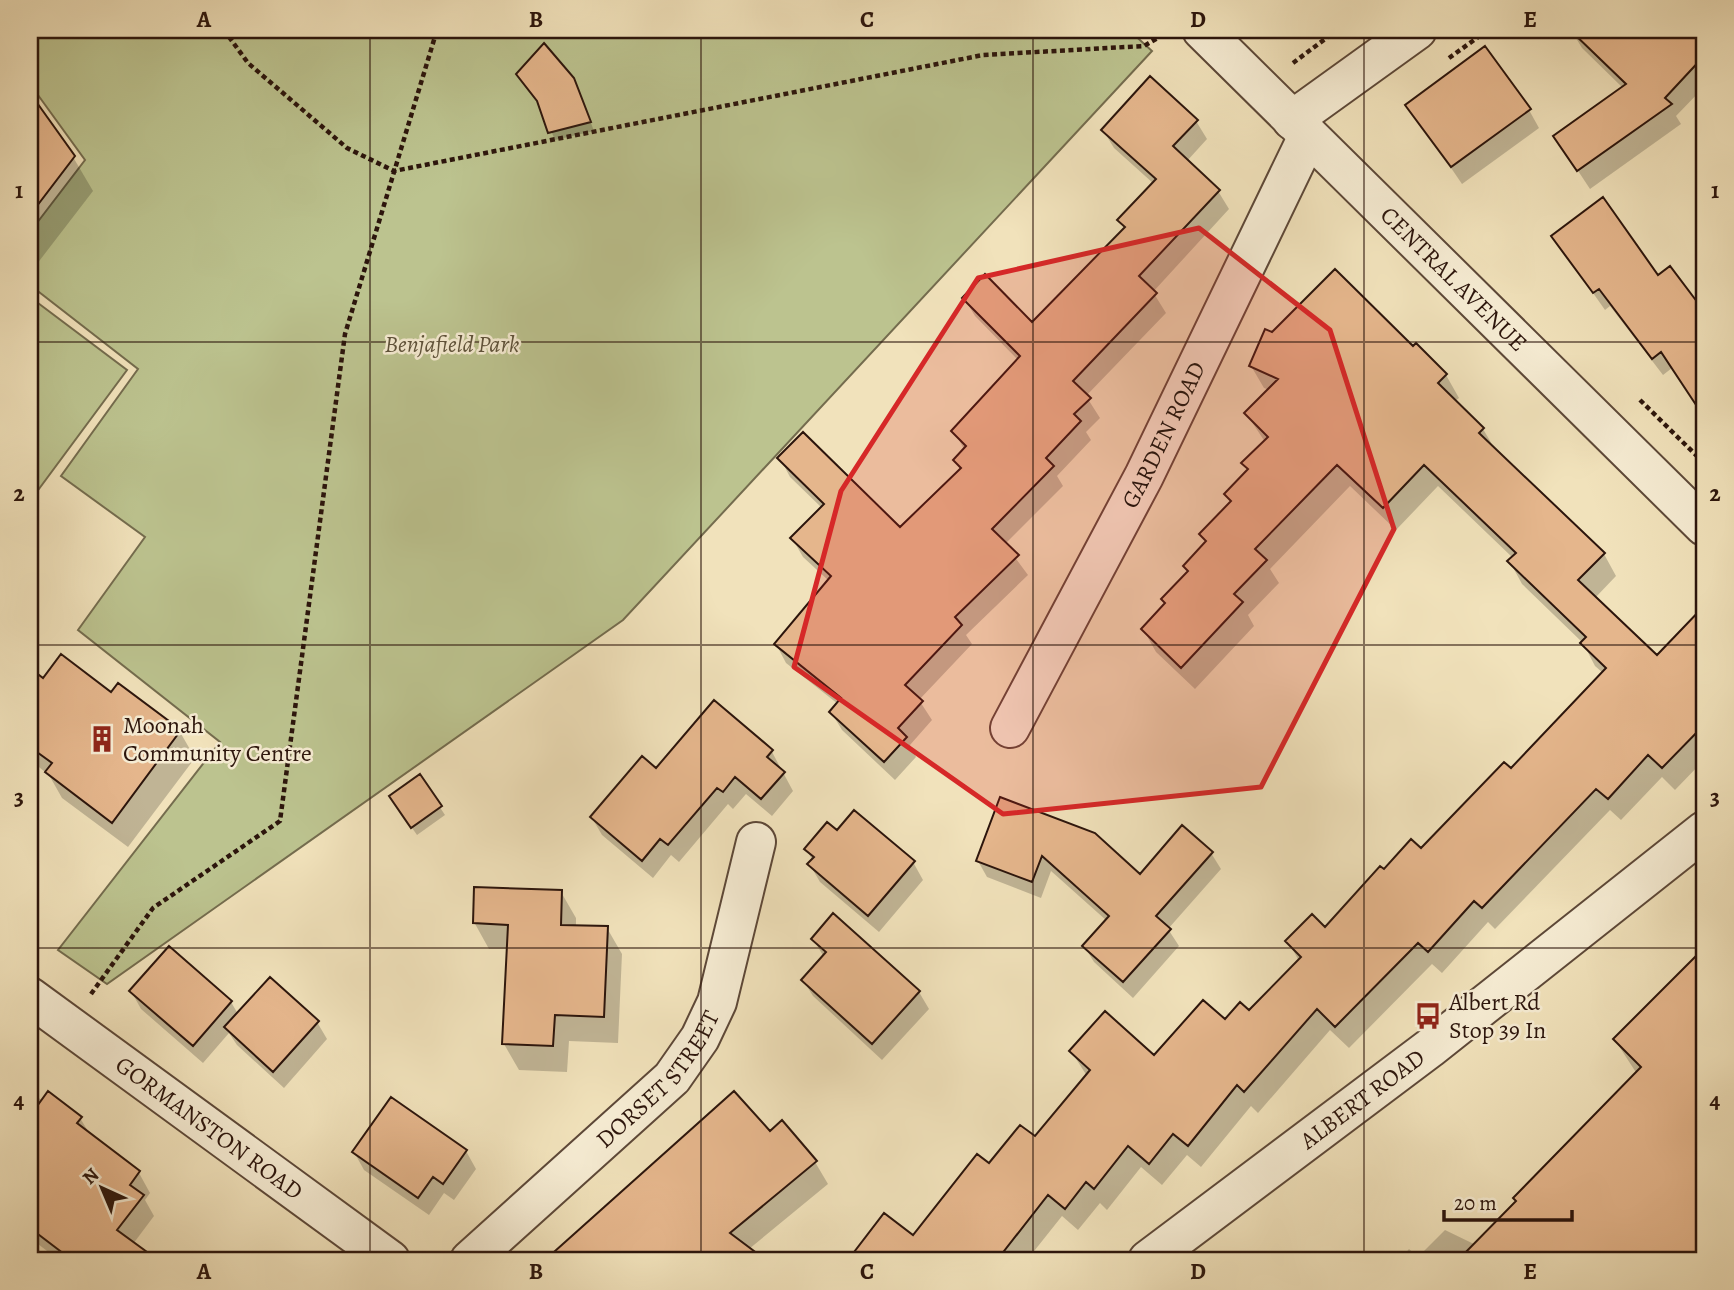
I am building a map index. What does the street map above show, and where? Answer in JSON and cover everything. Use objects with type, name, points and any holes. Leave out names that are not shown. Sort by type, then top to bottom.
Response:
[{"type":"street","name":"CENTRAL AVENUE","points":[[1202,30],[1704,526]]},
{"type":"street","name":"GARDEN ROAD","points":[[1010,728],[1144,476],[1300,128],[1417,30]]},
{"type":"street","name":"ALBERT ROAD","points":[[1148,1260],[1430,1048],[1704,831]]},
{"type":"street","name":"DORSET STREET","points":[[470,1260],[672,1078],[701,1038],[717,1002],[755,842]]},
{"type":"street","name":"GORMANSTON ROAD","points":[[30,997],[390,1260]]},
{"type":"path","points":[[224,30],[248,63],[347,149],[394,171],[983,55],[1144,46],[1171,30]]},
{"type":"path","points":[[68,1026],[153,908],[281,821],[345,334],[438,30]]},
{"type":"path","points":[[1259,88],[1337,30]]},
{"type":"highlighted area","points":[[1199,228],[1330,330],[1394,529],[1261,787],[1003,814],[794,667],[841,491],[978,278]]},
{"type":"green space","name":"Benjafield Park","points":[[30,30],[1129,30],[1152,51],[623,620],[107,984],[58,950],[220,742],[78,630],[145,537],[61,476],[138,369],[30,285],[30,232],[85,160],[30,84]]},
{"type":"green space","points":[[30,297],[127,370],[30,501]]},
{"type":"building","points":[[1570,30],[1704,30],[1704,56],[1665,98],[1672,104],[1577,171],[1553,136],[1626,84]]},
{"type":"building","points":[[544,43],[574,78],[591,122],[548,133],[537,101],[516,74]]},
{"type":"building","points":[[1485,46],[1531,109],[1451,167],[1405,105]]},
{"type":"building","points":[[1150,76],[1198,120],[1173,146],[1220,190],[1139,276],[1157,293],[1073,381],[1091,398],[1074,414],[1081,421],[1046,458],[1054,466],[992,529],[1019,555],[955,617],[962,625],[905,685],[923,701],[898,728],[907,737],[884,762],[829,712],[841,698],[774,644],[831,576],[790,538],[824,504],[777,458],[803,432],[900,527],[961,468],[953,460],[966,446],[951,431],[1020,356],[962,298],[985,274],[1032,322],[1125,227],[1117,220],[1156,179],[1101,130]]},
{"type":"building","points":[[30,93],[75,156],[30,215]]},
{"type":"building","points":[[1603,197],[1658,275],[1670,266],[1704,311],[1704,417],[1661,352],[1652,359],[1599,289],[1593,293],[1551,236]]},
{"type":"building","points":[[1335,269],[1413,346],[1416,343],[1447,374],[1438,383],[1484,428],[1479,433],[1605,553],[1578,580],[1657,655],[1704,606],[1704,725],[1662,768],[1648,755],[1608,799],[1596,789],[1482,908],[1474,901],[1428,952],[1418,943],[1335,1027],[1317,1009],[1244,1092],[1237,1085],[1188,1146],[1173,1134],[1149,1164],[1128,1146],[1094,1189],[1086,1182],[1065,1209],[1048,1195],[997,1260],[848,1260],[884,1213],[913,1235],[977,1154],[989,1163],[1020,1125],[1035,1136],[1090,1070],[1069,1051],[1105,1011],[1154,1055],[1203,1000],[1225,1019],[1240,1002],[1249,1010],[1301,957],[1285,941],[1312,914],[1325,927],[1380,866],[1384,869],[1411,839],[1421,848],[1504,762],[1511,768],[1606,668],[1580,643],[1586,637],[1507,561],[1516,553],[1424,465],[1383,508],[1337,465],[1255,549],[1267,560],[1234,594],[1243,602],[1181,668],[1141,629],[1165,603],[1161,599],[1188,571],[1183,566],[1206,541],[1199,534],[1231,501],[1224,494],[1248,469],[1241,463],[1268,437],[1244,413],[1278,379],[1249,366],[1265,329],[1272,332]]},
{"type":"building","name":"Moonah Community Centre","points":[[61,654],[111,692],[118,683],[181,730],[112,823],[45,772],[52,763],[30,747],[30,668],[43,678]]},
{"type":"building","points":[[714,700],[773,750],[767,757],[785,772],[761,799],[735,777],[723,792],[717,788],[668,845],[660,839],[642,861],[590,817],[642,756],[656,768]]},
{"type":"building","points":[[420,774],[442,806],[411,828],[389,796]]},
{"type":"building","points":[[1000,797],[1095,833],[1140,874],[1182,825],[1213,852],[1156,916],[1171,929],[1123,982],[1082,946],[1109,916],[1042,856],[1032,882],[976,861]]},
{"type":"building","points":[[854,810],[915,861],[868,916],[807,864],[814,857],[804,849],[827,822],[837,830]]},
{"type":"building","points":[[474,887],[562,890],[561,925],[608,926],[604,1017],[555,1015],[553,1046],[502,1044],[508,925],[473,923]]},
{"type":"building","points":[[833,913],[920,991],[872,1044],[801,980],[826,952],[811,939]]},
{"type":"building","points":[[169,946],[232,1001],[193,1046],[129,991]]},
{"type":"building","points":[[1704,948],[1704,1260],[1458,1260],[1516,1201],[1513,1198],[1641,1067],[1613,1039]]},
{"type":"building","points":[[270,977],[319,1021],[273,1072],[224,1027]]},
{"type":"building","points":[[48,1091],[82,1117],[77,1123],[140,1171],[130,1185],[144,1195],[117,1230],[158,1260],[72,1260],[30,1228],[30,1116]]},
{"type":"building","points":[[734,1091],[770,1131],[782,1120],[817,1161],[730,1233],[766,1260],[545,1260]]},
{"type":"building","points":[[391,1097],[467,1150],[443,1184],[433,1177],[418,1198],[352,1152]]},
{"type":"place","name":"Moonah Community Centre","points":[[102,739]]},
{"type":"place","name":"Albert Rd Stop 39 In","points":[[1428,1016]]}]
